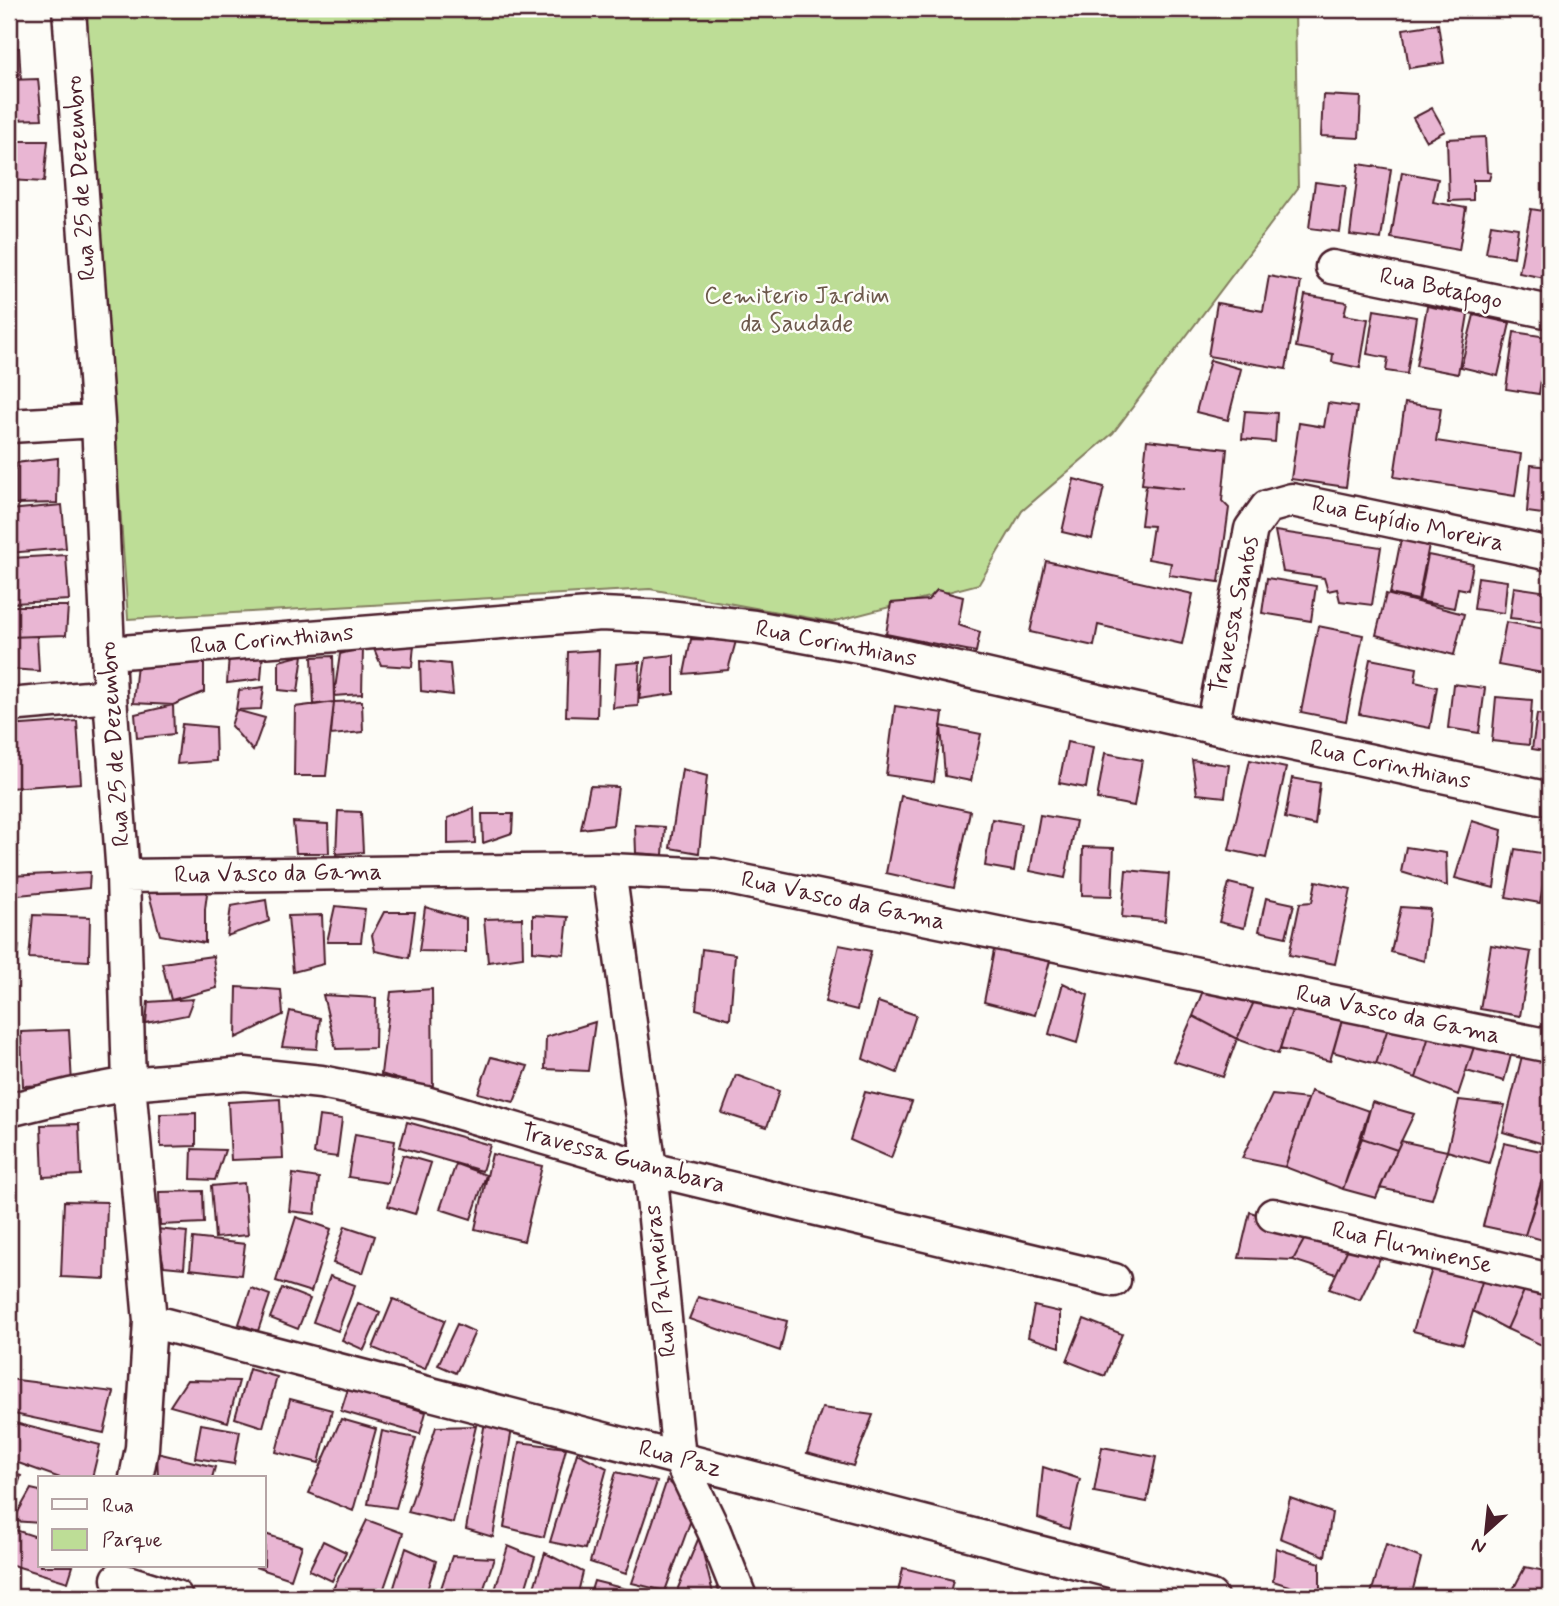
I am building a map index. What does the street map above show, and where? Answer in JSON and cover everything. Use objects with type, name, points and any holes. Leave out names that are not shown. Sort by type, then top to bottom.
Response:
[{"type":"street","name":"Rua 25 de Dezembro","points":[[69,9],[98,421],[110,696],[123,876],[129,1084],[150,1321],[142,1448],[136,1476]]},
{"type":"street","name":"Rua Botafogo","points":[[1332,267],[1550,312]]},
{"type":"street","points":[[9,426],[98,421]]},
{"type":"street","name":"Rua Eupídio Moreira","points":[[1267,507],[1293,500],[1550,554]]},
{"type":"street","name":"Travessa Santos","points":[[1212,727],[1251,529],[1267,507]]},
{"type":"street","name":"Rua Corinthians","points":[[109,653],[601,614],[668,617],[754,627],[858,646],[1212,727],[1550,799]]},
{"type":"street","points":[[9,705],[110,696]]},
{"type":"street","name":"Rua Vasco da Gama","points":[[123,876],[609,870],[714,875],[1550,1046]]},
{"type":"street","name":"Rua Palmeiras","points":[[609,870],[650,1169],[679,1458],[714,1531],[740,1597]]},
{"type":"street","name":"Travessa Guanabara","points":[[9,1110],[129,1084],[245,1074],[321,1082],[426,1103],[650,1169],[1114,1280]]},
{"type":"street","name":"Rua Fluminense","points":[[1273,1216],[1550,1280]]},
{"type":"street","name":"Rua Paz","points":[[150,1321],[1211,1597]]},
{"type":"street","points":[[117,1581],[176,1597]]},
{"type":"green space","name":"Cemiterio Jardim da Saudade","points":[[85,9],[1295,9],[1298,188],[1113,433],[1022,511],[979,584],[832,622],[650,589],[128,619]]},
{"type":"building","points":[[1438,24],[1444,63],[1409,68],[1403,29]]},
{"type":"building","points":[[9,47],[19,48],[21,80],[9,80]]},
{"type":"building","points":[[38,79],[42,119],[9,120],[9,80]]},
{"type":"building","points":[[1323,95],[1361,97],[1359,138],[1321,136]]},
{"type":"building","points":[[1432,108],[1445,131],[1426,141],[1413,118]]},
{"type":"building","points":[[1485,137],[1487,172],[1491,173],[1489,180],[1473,180],[1473,200],[1449,201],[1447,139]]},
{"type":"building","points":[[9,141],[48,141],[44,182],[9,180]]},
{"type":"building","points":[[1359,164],[1391,169],[1381,239],[1350,235]]},
{"type":"building","points":[[1402,172],[1438,179],[1433,202],[1466,208],[1459,250],[1391,238]]},
{"type":"building","points":[[1315,182],[1346,186],[1340,232],[1309,228]]},
{"type":"building","points":[[1531,209],[1550,212],[1550,279],[1519,273]]},
{"type":"building","points":[[1491,224],[1518,228],[1514,257],[1486,253]]},
{"type":"building","points":[[1269,276],[1301,282],[1286,369],[1208,356],[1217,303],[1263,311]]},
{"type":"building","points":[[1305,295],[1347,302],[1344,315],[1368,319],[1360,368],[1332,362],[1333,354],[1296,347]]},
{"type":"building","points":[[1427,306],[1468,314],[1458,374],[1416,366]]},
{"type":"building","points":[[1374,310],[1416,317],[1407,374],[1386,371],[1388,358],[1367,354]]},
{"type":"building","points":[[1474,315],[1510,323],[1498,376],[1461,367]]},
{"type":"building","points":[[1514,332],[1547,337],[1539,394],[1506,389]]},
{"type":"building","points":[[1210,360],[1241,369],[1228,420],[1196,412]]},
{"type":"building","points":[[1328,403],[1357,407],[1346,487],[1291,479],[1299,423],[1324,427]]},
{"type":"building","points":[[1405,403],[1441,408],[1436,441],[1521,454],[1515,496],[1394,477]]},
{"type":"building","points":[[1245,411],[1277,413],[1275,442],[1242,439]]},
{"type":"building","points":[[1147,440],[1227,449],[1222,501],[1229,508],[1219,582],[1169,575],[1171,563],[1148,559],[1153,526],[1141,525],[1146,485],[1185,489],[1142,484]]},
{"type":"building","points":[[58,458],[57,503],[16,504],[16,463]]},
{"type":"building","points":[[1531,465],[1550,467],[1550,515],[1527,512]]},
{"type":"building","points":[[1074,479],[1104,487],[1092,539],[1062,532]]},
{"type":"building","points":[[62,505],[66,548],[9,553],[9,510]]},
{"type":"building","points":[[1275,531],[1381,547],[1372,605],[1340,601],[1337,589],[1328,591],[1324,578],[1283,572]]},
{"type":"building","points":[[1401,539],[1429,545],[1418,600],[1390,594]]},
{"type":"building","points":[[66,555],[69,600],[14,603],[11,558]]},
{"type":"building","points":[[1428,555],[1473,564],[1468,590],[1458,588],[1454,608],[1419,601]]},
{"type":"building","points":[[1046,561],[1193,594],[1182,644],[1098,625],[1094,646],[1030,632]]},
{"type":"building","points":[[1478,577],[1507,581],[1504,613],[1474,609]]},
{"type":"building","points":[[1267,578],[1316,586],[1311,621],[1262,613]]},
{"type":"building","points":[[1514,587],[1548,592],[1544,622],[1510,618]]},
{"type":"building","points":[[937,590],[963,597],[958,625],[980,632],[976,652],[886,634],[891,603],[928,600]]},
{"type":"building","points":[[1386,594],[1464,614],[1454,655],[1376,635]]},
{"type":"building","points":[[9,606],[68,606],[66,635],[9,637]]},
{"type":"building","points":[[1506,622],[1550,630],[1543,673],[1498,665]]},
{"type":"building","points":[[1318,626],[1363,635],[1346,721],[1301,712]]},
{"type":"building","points":[[37,636],[39,671],[9,669],[9,637]]},
{"type":"building","points":[[691,639],[736,641],[728,670],[684,674]]},
{"type":"building","points":[[414,644],[412,667],[381,665],[374,649]]},
{"type":"building","points":[[363,648],[362,694],[334,696],[340,654]]},
{"type":"building","points":[[599,650],[597,717],[566,716],[568,652]]},
{"type":"building","points":[[263,653],[261,679],[227,683],[229,656]]},
{"type":"building","points":[[303,655],[298,692],[279,690],[279,661]]},
{"type":"building","points":[[674,655],[674,694],[639,699],[646,658]]},
{"type":"building","points":[[333,656],[334,702],[314,705],[312,657]]},
{"type":"building","points":[[1370,659],[1417,668],[1415,682],[1437,687],[1430,728],[1359,714]]},
{"type":"building","points":[[204,660],[204,692],[173,705],[133,703],[137,664]]},
{"type":"building","points":[[420,661],[450,664],[453,695],[421,691]]},
{"type":"building","points":[[640,662],[638,706],[613,708],[616,664]]},
{"type":"building","points":[[1453,684],[1485,688],[1479,733],[1448,728]]},
{"type":"building","points":[[264,687],[261,709],[236,710],[239,690]]},
{"type":"building","points":[[1496,697],[1532,700],[1529,745],[1492,741]]},
{"type":"building","points":[[362,701],[363,732],[331,735],[334,702]]},
{"type":"building","points":[[334,702],[326,776],[294,776],[295,707]]},
{"type":"building","points":[[173,705],[174,734],[137,738],[135,714]]},
{"type":"building","points":[[895,706],[943,713],[934,782],[886,775]]},
{"type":"building","points":[[236,710],[265,718],[253,751],[231,726]]},
{"type":"building","points":[[1537,714],[1550,716],[1550,752],[1532,749]]},
{"type":"building","points":[[77,721],[81,783],[9,788],[9,726]]},
{"type":"building","points":[[182,724],[215,727],[216,761],[177,764]]},
{"type":"building","points":[[941,726],[981,734],[971,781],[945,776]]},
{"type":"building","points":[[1067,742],[1093,747],[1086,788],[1059,783]]},
{"type":"building","points":[[1105,753],[1142,760],[1134,806],[1097,799]]},
{"type":"building","points":[[1192,760],[1229,765],[1225,797],[1197,794]]},
{"type":"building","points":[[1250,760],[1286,768],[1266,858],[1229,850]]},
{"type":"building","points":[[682,769],[707,776],[699,853],[670,848]]},
{"type":"building","points":[[1292,778],[1320,783],[1315,825],[1285,818]]},
{"type":"building","points":[[590,786],[618,787],[613,825],[581,829]]},
{"type":"building","points":[[901,796],[970,811],[954,888],[886,873]]},
{"type":"building","points":[[474,808],[475,843],[448,844],[448,818]]},
{"type":"building","points":[[338,811],[361,812],[363,852],[336,854]]},
{"type":"building","points":[[482,814],[513,814],[512,833],[483,843]]},
{"type":"building","points":[[1040,815],[1076,821],[1065,878],[1030,871]]},
{"type":"building","points":[[992,819],[1021,824],[1014,871],[985,866]]},
{"type":"building","points":[[1472,821],[1502,830],[1494,888],[1455,878]]},
{"type":"building","points":[[293,822],[328,824],[329,853],[296,853]]},
{"type":"building","points":[[635,825],[665,827],[663,855],[636,853]]},
{"type":"building","points":[[1083,847],[1114,848],[1112,896],[1082,895]]},
{"type":"building","points":[[1406,847],[1446,853],[1447,886],[1401,872]]},
{"type":"building","points":[[1515,849],[1548,854],[1540,903],[1506,897]]},
{"type":"building","points":[[1126,870],[1169,874],[1165,921],[1122,917]]},
{"type":"building","points":[[90,872],[89,888],[9,896],[9,876]]},
{"type":"building","points":[[1316,881],[1351,889],[1335,964],[1289,955],[1300,903],[1312,902]]},
{"type":"building","points":[[1229,883],[1253,889],[1244,928],[1219,922]]},
{"type":"building","points":[[208,886],[205,943],[160,935],[148,891]]},
{"type":"building","points":[[1266,898],[1294,904],[1286,937],[1259,931]]},
{"type":"building","points":[[266,900],[269,921],[227,936],[231,906]]},
{"type":"building","points":[[335,906],[365,909],[361,942],[327,942]]},
{"type":"building","points":[[425,907],[466,919],[466,952],[419,951]]},
{"type":"building","points":[[1401,907],[1430,909],[1424,961],[1391,952]]},
{"type":"building","points":[[384,912],[415,912],[409,958],[375,951],[372,935]]},
{"type":"building","points":[[33,915],[90,917],[89,961],[29,958]]},
{"type":"building","points":[[322,915],[324,964],[293,972],[288,916]]},
{"type":"building","points":[[533,915],[568,917],[564,954],[533,951]]},
{"type":"building","points":[[522,918],[523,957],[488,962],[484,919]]},
{"type":"building","points":[[839,945],[871,951],[857,1010],[825,1002]]},
{"type":"building","points":[[1491,945],[1531,952],[1520,1016],[1480,1009]]},
{"type":"building","points":[[19,946],[17,963],[9,961],[9,947]]},
{"type":"building","points":[[702,949],[735,954],[730,1019],[696,1009]]},
{"type":"building","points":[[994,950],[1052,954],[1035,1015],[984,1002]]},
{"type":"building","points":[[213,956],[217,988],[171,1000],[162,963]]},
{"type":"building","points":[[1063,983],[1088,995],[1077,1043],[1049,1034]]},
{"type":"building","points":[[1206,983],[1258,993],[1237,1039],[1193,1016]]},
{"type":"building","points":[[237,987],[281,990],[283,1015],[236,1038]]},
{"type":"building","points":[[432,989],[433,1090],[381,1074],[391,992]]},
{"type":"building","points":[[1258,993],[1294,1004],[1278,1054],[1237,1039]]},
{"type":"building","points":[[323,995],[376,998],[375,1048],[336,1049]]},
{"type":"building","points":[[193,999],[187,1015],[146,1023],[148,1002]]},
{"type":"building","points":[[878,1002],[916,1015],[897,1073],[863,1059]]},
{"type":"building","points":[[1294,1004],[1344,1013],[1330,1061],[1280,1049]]},
{"type":"building","points":[[290,1011],[320,1018],[317,1049],[282,1047]]},
{"type":"building","points":[[1344,1013],[1390,1022],[1376,1064],[1333,1052]]},
{"type":"building","points":[[1193,1016],[1237,1039],[1223,1077],[1173,1061]]},
{"type":"building","points":[[595,1022],[588,1071],[545,1069],[546,1037]]},
{"type":"building","points":[[1390,1022],[1430,1033],[1416,1078],[1376,1064]]},
{"type":"building","points":[[69,1030],[72,1084],[23,1086],[21,1032]]},
{"type":"building","points":[[1430,1033],[1476,1041],[1458,1095],[1416,1078]]},
{"type":"building","points":[[1476,1041],[1513,1048],[1504,1081],[1466,1071]]},
{"type":"building","points":[[1523,1052],[1550,1055],[1550,1130],[1547,1145],[1503,1132]]},
{"type":"building","points":[[491,1057],[528,1066],[514,1102],[478,1093]]},
{"type":"building","points":[[736,1075],[779,1091],[767,1127],[722,1113]]},
{"type":"building","points":[[1311,1091],[1369,1111],[1343,1189],[1285,1167]]},
{"type":"building","points":[[865,1092],[912,1102],[891,1158],[850,1140]]},
{"type":"building","points":[[1272,1095],[1308,1099],[1285,1167],[1242,1158]]},
{"type":"building","points":[[280,1099],[283,1158],[231,1160],[228,1102]]},
{"type":"building","points":[[1459,1100],[1505,1105],[1489,1163],[1447,1151]]},
{"type":"building","points":[[1372,1102],[1414,1114],[1397,1150],[1362,1138]]},
{"type":"building","points":[[196,1113],[196,1146],[161,1147],[160,1114]]},
{"type":"building","points":[[319,1116],[342,1119],[337,1157],[314,1154]]},
{"type":"building","points":[[407,1122],[490,1145],[482,1171],[400,1147]]},
{"type":"building","points":[[79,1124],[81,1175],[43,1177],[41,1125]]},
{"type":"building","points":[[355,1134],[395,1141],[388,1183],[348,1177]]},
{"type":"building","points":[[1362,1138],[1397,1150],[1376,1198],[1343,1189]]},
{"type":"building","points":[[1401,1141],[1447,1151],[1432,1199],[1380,1188]]},
{"type":"building","points":[[1504,1143],[1550,1153],[1525,1235],[1483,1226]]},
{"type":"building","points":[[192,1149],[225,1150],[215,1180],[191,1179]]},
{"type":"building","points":[[492,1154],[542,1166],[524,1241],[475,1229]]},
{"type":"building","points":[[403,1155],[431,1163],[415,1214],[388,1206]]},
{"type":"building","points":[[456,1164],[486,1175],[471,1219],[440,1209]]},
{"type":"building","points":[[1550,1165],[1550,1242],[1525,1235]]},
{"type":"building","points":[[293,1174],[319,1178],[315,1214],[289,1211]]},
{"type":"building","points":[[244,1183],[248,1235],[215,1238],[211,1186]]},
{"type":"building","points":[[203,1191],[204,1223],[160,1225],[159,1192]]},
{"type":"building","points":[[64,1201],[107,1202],[105,1279],[61,1277]]},
{"type":"building","points":[[1250,1212],[1309,1231],[1293,1260],[1239,1258]]},
{"type":"building","points":[[296,1217],[331,1229],[311,1292],[276,1281]]},
{"type":"building","points":[[345,1226],[375,1236],[363,1273],[333,1263]]},
{"type":"building","points":[[156,1229],[187,1232],[184,1268],[164,1266]]},
{"type":"building","points":[[1309,1231],[1351,1242],[1336,1274],[1293,1260]]},
{"type":"building","points":[[193,1238],[245,1244],[241,1275],[190,1269]]},
{"type":"building","points":[[1351,1242],[1383,1252],[1360,1300],[1329,1289]]},
{"type":"building","points":[[1435,1259],[1485,1272],[1463,1344],[1413,1331]]},
{"type":"building","points":[[1485,1272],[1528,1282],[1507,1329],[1473,1311]]},
{"type":"building","points":[[330,1276],[355,1285],[338,1331],[313,1322]]},
{"type":"building","points":[[1528,1282],[1550,1287],[1550,1339],[1546,1347],[1507,1329]]},
{"type":"building","points":[[251,1288],[270,1295],[258,1331],[239,1324]]},
{"type":"building","points":[[282,1288],[310,1299],[298,1329],[270,1318]]},
{"type":"building","points":[[698,1297],[787,1321],[780,1351],[689,1319]]},
{"type":"building","points":[[393,1299],[445,1320],[425,1369],[373,1348]]},
{"type":"building","points":[[358,1303],[380,1313],[364,1350],[342,1340]]},
{"type":"building","points":[[1034,1306],[1060,1312],[1060,1347],[1028,1337]]},
{"type":"building","points":[[1084,1319],[1122,1334],[1105,1376],[1067,1361]]},
{"type":"building","points":[[457,1324],[475,1332],[456,1373],[438,1365]]},
{"type":"building","points":[[249,1369],[277,1377],[263,1427],[235,1418]]},
{"type":"building","points":[[9,1379],[114,1392],[104,1433],[9,1413]]},
{"type":"building","points":[[187,1380],[239,1381],[228,1422],[170,1406]]},
{"type":"building","points":[[348,1389],[426,1412],[420,1434],[341,1411]]},
{"type":"building","points":[[290,1399],[332,1410],[319,1463],[276,1452]]},
{"type":"building","points":[[822,1408],[873,1415],[853,1466],[807,1453]]},
{"type":"building","points":[[341,1419],[376,1429],[353,1511],[309,1493]]},
{"type":"building","points":[[485,1422],[512,1429],[493,1537],[466,1529]]},
{"type":"building","points":[[15,1423],[100,1445],[92,1476],[54,1476],[10,1460]]},
{"type":"building","points":[[201,1424],[240,1431],[234,1464],[195,1458]]},
{"type":"building","points":[[476,1426],[453,1523],[408,1512],[436,1427]]},
{"type":"building","points":[[382,1431],[416,1438],[396,1508],[368,1504]]},
{"type":"building","points":[[519,1442],[566,1448],[544,1537],[504,1527]]},
{"type":"building","points":[[1102,1447],[1156,1457],[1147,1502],[1094,1492]]},
{"type":"building","points":[[157,1453],[215,1467],[213,1476],[158,1476]]},
{"type":"building","points":[[577,1453],[607,1468],[585,1549],[550,1542]]},
{"type":"building","points":[[1043,1467],[1080,1479],[1069,1529],[1038,1518]]},
{"type":"building","points":[[9,1472],[21,1476],[9,1511]]},
{"type":"building","points":[[616,1472],[657,1482],[626,1574],[590,1562]]},
{"type":"building","points":[[667,1480],[696,1506],[665,1591],[632,1583]]},
{"type":"building","points":[[31,1489],[38,1491],[38,1523],[13,1521]]},
{"type":"building","points":[[1290,1498],[1332,1513],[1325,1556],[1280,1538]]},
{"type":"building","points":[[367,1520],[403,1533],[381,1597],[329,1597]]},
{"type":"building","points":[[9,1528],[38,1537],[38,1568],[72,1568],[68,1582],[9,1564]]},
{"type":"building","points":[[266,1534],[302,1546],[291,1579],[258,1568],[266,1568]]},
{"type":"building","points":[[699,1537],[714,1597],[678,1597],[678,1588]]},
{"type":"building","points":[[323,1541],[346,1552],[332,1581],[309,1570]]},
{"type":"building","points":[[1386,1544],[1421,1558],[1411,1597],[1370,1597]]},
{"type":"building","points":[[508,1546],[535,1557],[523,1597],[493,1597]]},
{"type":"building","points":[[406,1548],[436,1561],[425,1597],[391,1597]]},
{"type":"building","points":[[1276,1548],[1320,1563],[1320,1596],[1273,1581]]},
{"type":"building","points":[[545,1553],[583,1572],[577,1597],[531,1597]]},
{"type":"building","points":[[452,1556],[494,1558],[481,1597],[438,1597]]},
{"type":"building","points":[[1525,1567],[1550,1572],[1550,1580],[1543,1597],[1509,1597]]},
{"type":"building","points":[[903,1568],[953,1580],[949,1597],[897,1597]]},
{"type":"building","points":[[594,1581],[626,1589],[623,1597],[589,1597]]}]
